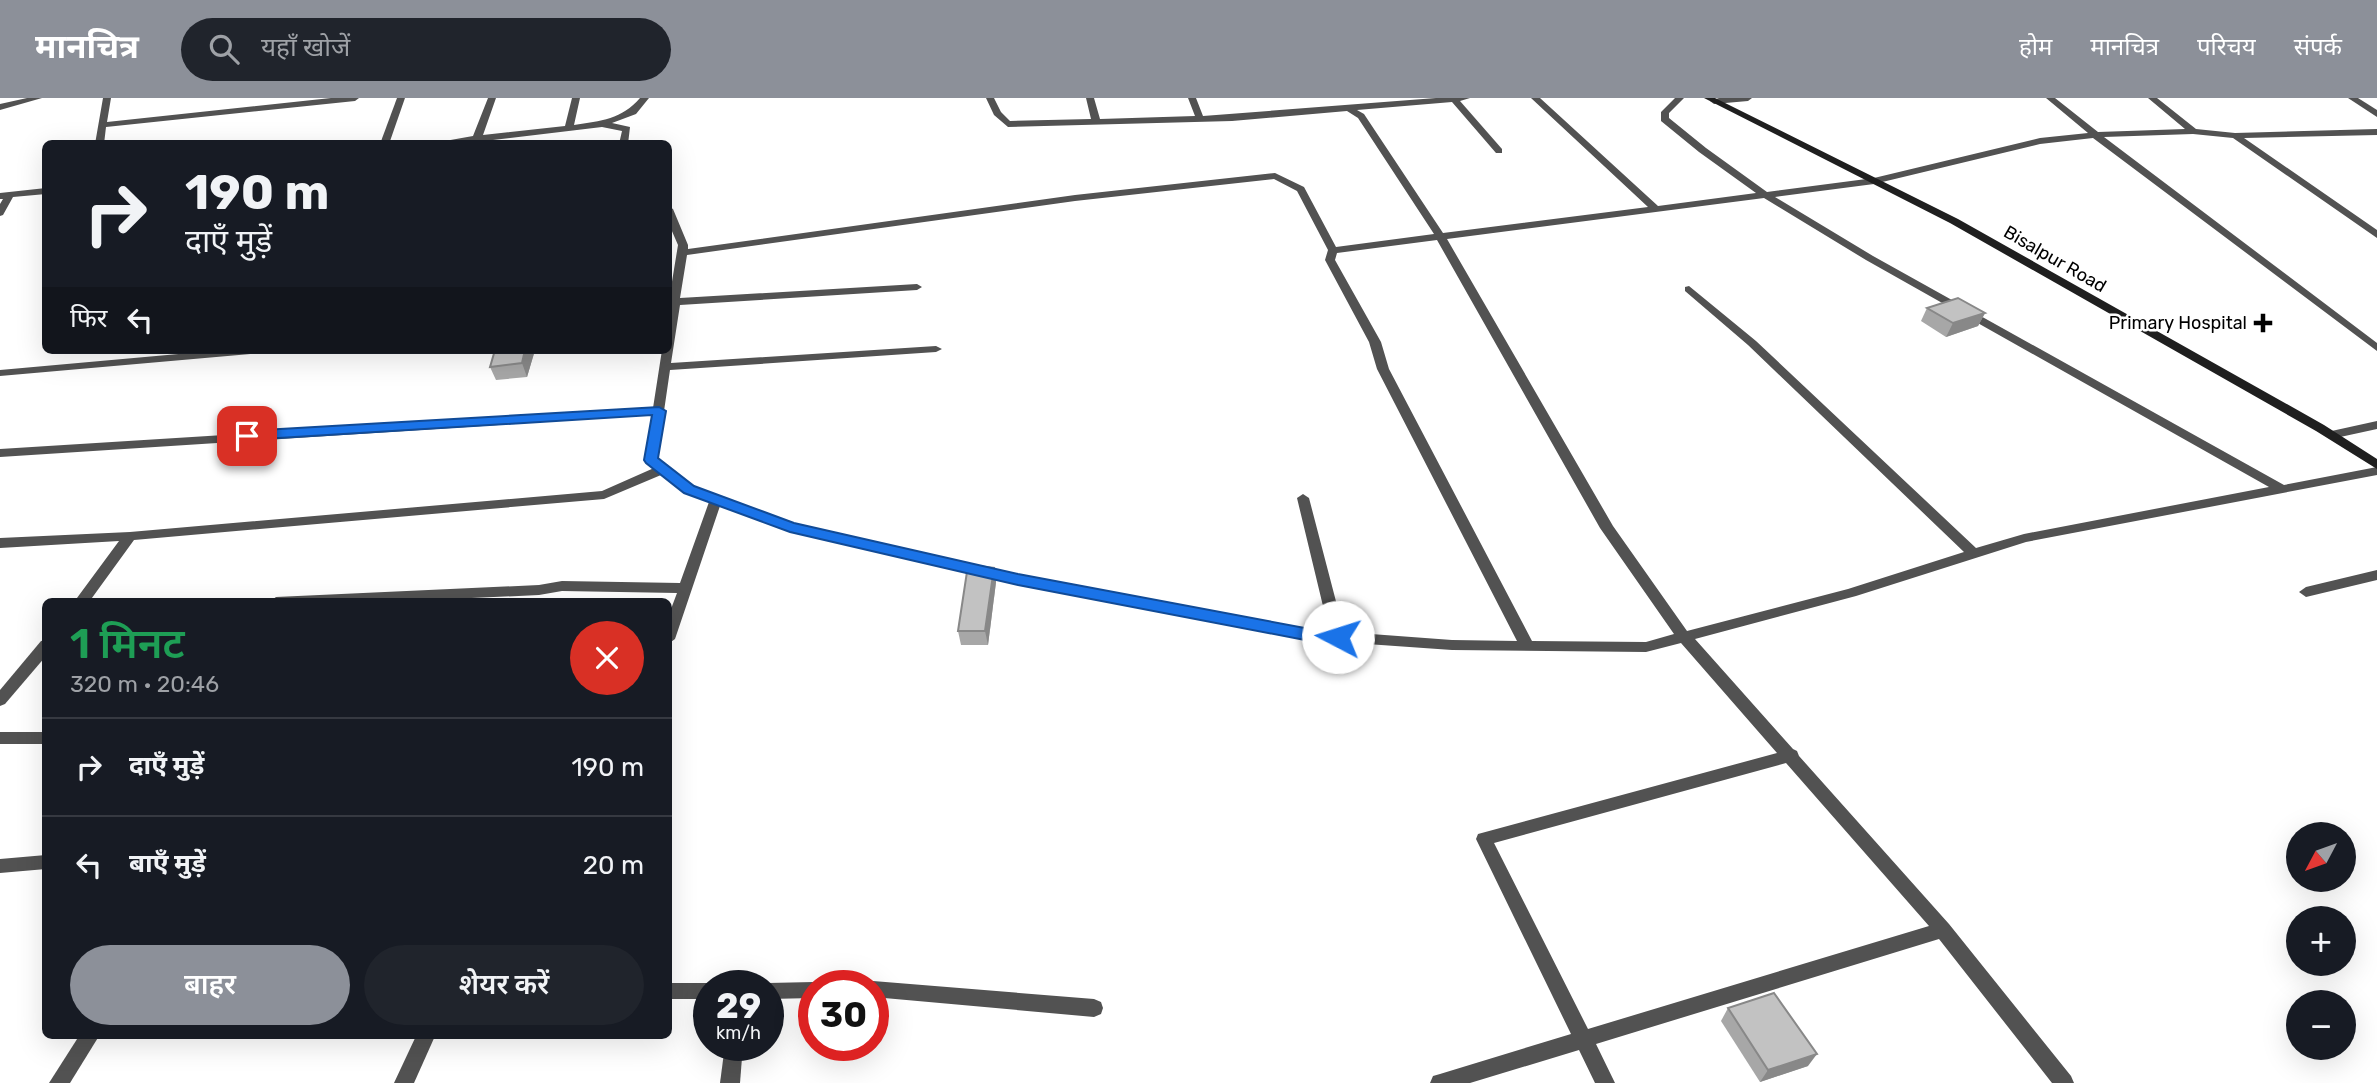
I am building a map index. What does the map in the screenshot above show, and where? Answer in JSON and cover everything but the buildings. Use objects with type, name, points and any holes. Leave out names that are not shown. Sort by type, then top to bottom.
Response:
[{"type":"main road","name":"Bisalpur Road","points":[[1711,99],[1954,221],[2331,435],[2377,465]]},
{"type":"street","points":[[0,107],[38,98]]},
{"type":"street","points":[[100,140],[107,98]]},
{"type":"street","points":[[104,125],[355,98]]},
{"type":"street","points":[[385,140],[401,98]]},
{"type":"street","points":[[477,138],[492,98]]},
{"type":"street","points":[[569,127],[576,98]]},
{"type":"street","points":[[465,140],[602,124],[633,112],[645,98]]},
{"type":"street","points":[[990,98],[997,113],[1008,124],[1200,119],[1294,109],[1350,109],[1466,98]]},
{"type":"street","points":[[1090,98],[1096,122]]},
{"type":"street","points":[[1192,98],[1200,119]]},
{"type":"street","points":[[1535,98],[1656,209]]},
{"type":"street","points":[[1680,98],[1665,112],[1664,119],[1768,196],[1901,277],[1999,329],[2281,489]]},
{"type":"street","points":[[1711,99],[1748,98]]},
{"type":"street","points":[[2050,98],[2377,348]]},
{"type":"street","points":[[2152,98],[2193,131]]},
{"type":"street","points":[[2352,98],[2377,114]]},
{"type":"street","points":[[1454,99],[1499,151]]},
{"type":"street","points":[[1350,109],[1361,116],[1440,236],[1607,528],[1684,637],[1943,930],[2064,1083]]},
{"type":"street","points":[[602,124],[627,129],[624,140]]},
{"type":"street","points":[[1333,250],[1874,181],[2040,141],[2095,135],[2193,131],[2235,136],[2377,132]]},
{"type":"street","points":[[2235,136],[2377,235]]},
{"type":"street","points":[[682,253],[1075,198],[1275,176],[1301,189],[1333,250],[1331,260],[1375,342],[1383,369],[1527,646]]},
{"type":"street","points":[[0,213],[5,196],[42,191]]},
{"type":"street","points":[[672,219],[683,245],[672,316]]},
{"type":"street","points":[[675,302],[917,286]]},
{"type":"street","points":[[1689,289],[1752,343],[1974,554]]},
{"type":"street","points":[[666,368],[936,349]]},
{"type":"street","points":[[72,366],[77,354]]},
{"type":"street","points":[[0,373],[205,354]]},
{"type":"street","points":[[667,354],[651,460],[689,489],[716,500],[790,527],[1018,580],[1310,635],[1452,645],[1646,647],[1851,593],[2024,538],[2377,471]]},
{"type":"street","points":[[0,453],[659,411]]},
{"type":"street","points":[[2331,435],[2377,425]]},
{"type":"street","points":[[0,543],[130,536],[604,495],[663,469]]},
{"type":"street","points":[[1303,498],[1338,637]]},
{"type":"street","points":[[672,626],[716,500]]},
{"type":"street","points":[[83,598],[130,536]]},
{"type":"street","points":[[2306,592],[2377,575]]},
{"type":"street","points":[[364,598],[539,590],[562,586],[684,588]]},
{"type":"street","points":[[0,700],[42,650]]},
{"type":"street","points":[[0,738],[42,738]]},
{"type":"street","points":[[1605,1083],[1484,839],[1791,755]]},
{"type":"street","points":[[0,866],[42,862]]},
{"type":"street","points":[[1440,1083],[1943,930]]},
{"type":"street","points":[[889,990],[1094,1007]]},
{"type":"street","points":[[672,991],[693,991]]},
{"type":"street","points":[[59,1083],[88,1039]]},
{"type":"street","points":[[404,1083],[425,1039]]},
{"type":"street","points":[[730,1083],[732,1061]]},
{"type":"place","name":"Primary Hospital","points":[[2263,323]]},
{"type":"route","points":[[247,436],[659,411],[651,460],[689,489],[790,527],[1018,580],[1310,635],[1338,637]]}]
